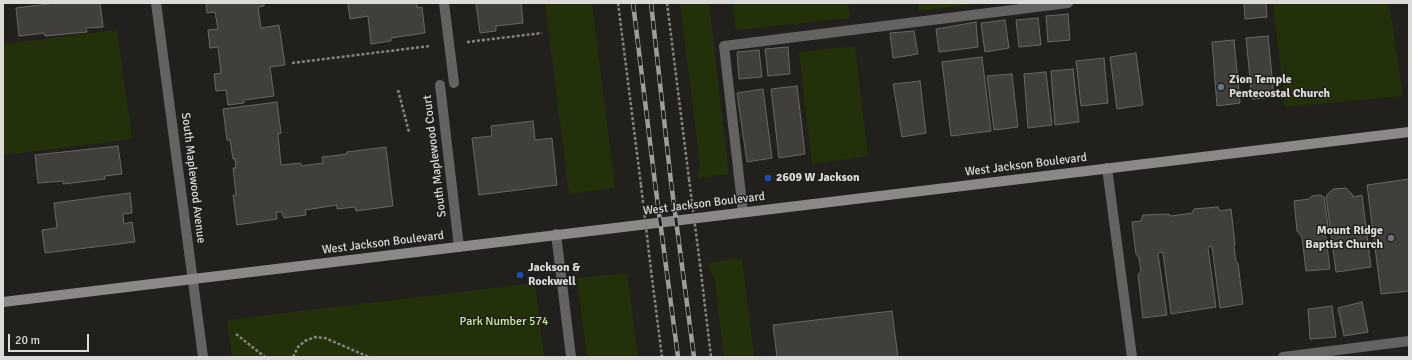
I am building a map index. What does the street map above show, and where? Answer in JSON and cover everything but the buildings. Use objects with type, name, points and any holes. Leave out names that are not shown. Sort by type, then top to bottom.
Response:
[{"type":"street","name":"South Maplewood Avenue","points":[[156,3],[203,357]]},
{"type":"street","points":[[444,3],[454,84]]},
{"type":"street","points":[[743,212],[724,46],[1068,3]]},
{"type":"street","name":"South Maplewood Court","points":[[440,85],[459,247]]},
{"type":"street","name":"West Jackson Boulevard","points":[[3,302],[1409,132]]},
{"type":"street","points":[[1107,168],[1132,357]]},
{"type":"street","points":[[556,234],[571,357]]},
{"type":"street","points":[[1283,357],[1409,341]]},
{"type":"path","points":[[618,3],[662,357]]},
{"type":"path","points":[[667,3],[711,357]]},
{"type":"path","points":[[292,63],[542,33]]},
{"type":"path","points":[[398,90],[409,132]]},
{"type":"path","points":[[236,334],[265,357]]},
{"type":"path","points":[[293,357],[298,347],[305,341],[315,337],[325,338],[369,357]]},
{"type":"green space","points":[[545,3],[592,3],[615,188],[569,194]]},
{"type":"green space","points":[[680,3],[709,3],[729,174],[697,178],[700,164]]},
{"type":"green space","points":[[732,3],[848,3],[850,18],[736,30]]},
{"type":"green space","points":[[918,3],[980,3],[919,11]]},
{"type":"green space","points":[[1273,3],[1389,3],[1403,96],[1285,107]]},
{"type":"green space","points":[[117,30],[132,139],[3,155],[3,44]]},
{"type":"green space","points":[[855,46],[868,156],[812,164],[799,52]]},
{"type":"green space","points":[[742,258],[754,357],[724,357],[715,281],[707,263]]},
{"type":"green space","points":[[627,273],[638,357],[587,357],[577,278]]},
{"type":"green space","name":"Park Number 574","points":[[535,283],[544,357],[232,357],[227,320]]},
{"type":"railway","points":[[633,3],[678,357]]},
{"type":"railway","points":[[651,3],[671,182],[694,357]]},
{"type":"place","name":"Zion Temple Pentecostal Church","points":[[1221,87]]},
{"type":"place","name":"2609 W Jackson","points":[[768,178]]},
{"type":"place","name":"Mount Ridge Baptist Church","points":[[1391,238]]},
{"type":"place","name":"Jackson & Rockwell","points":[[520,275]]}]
